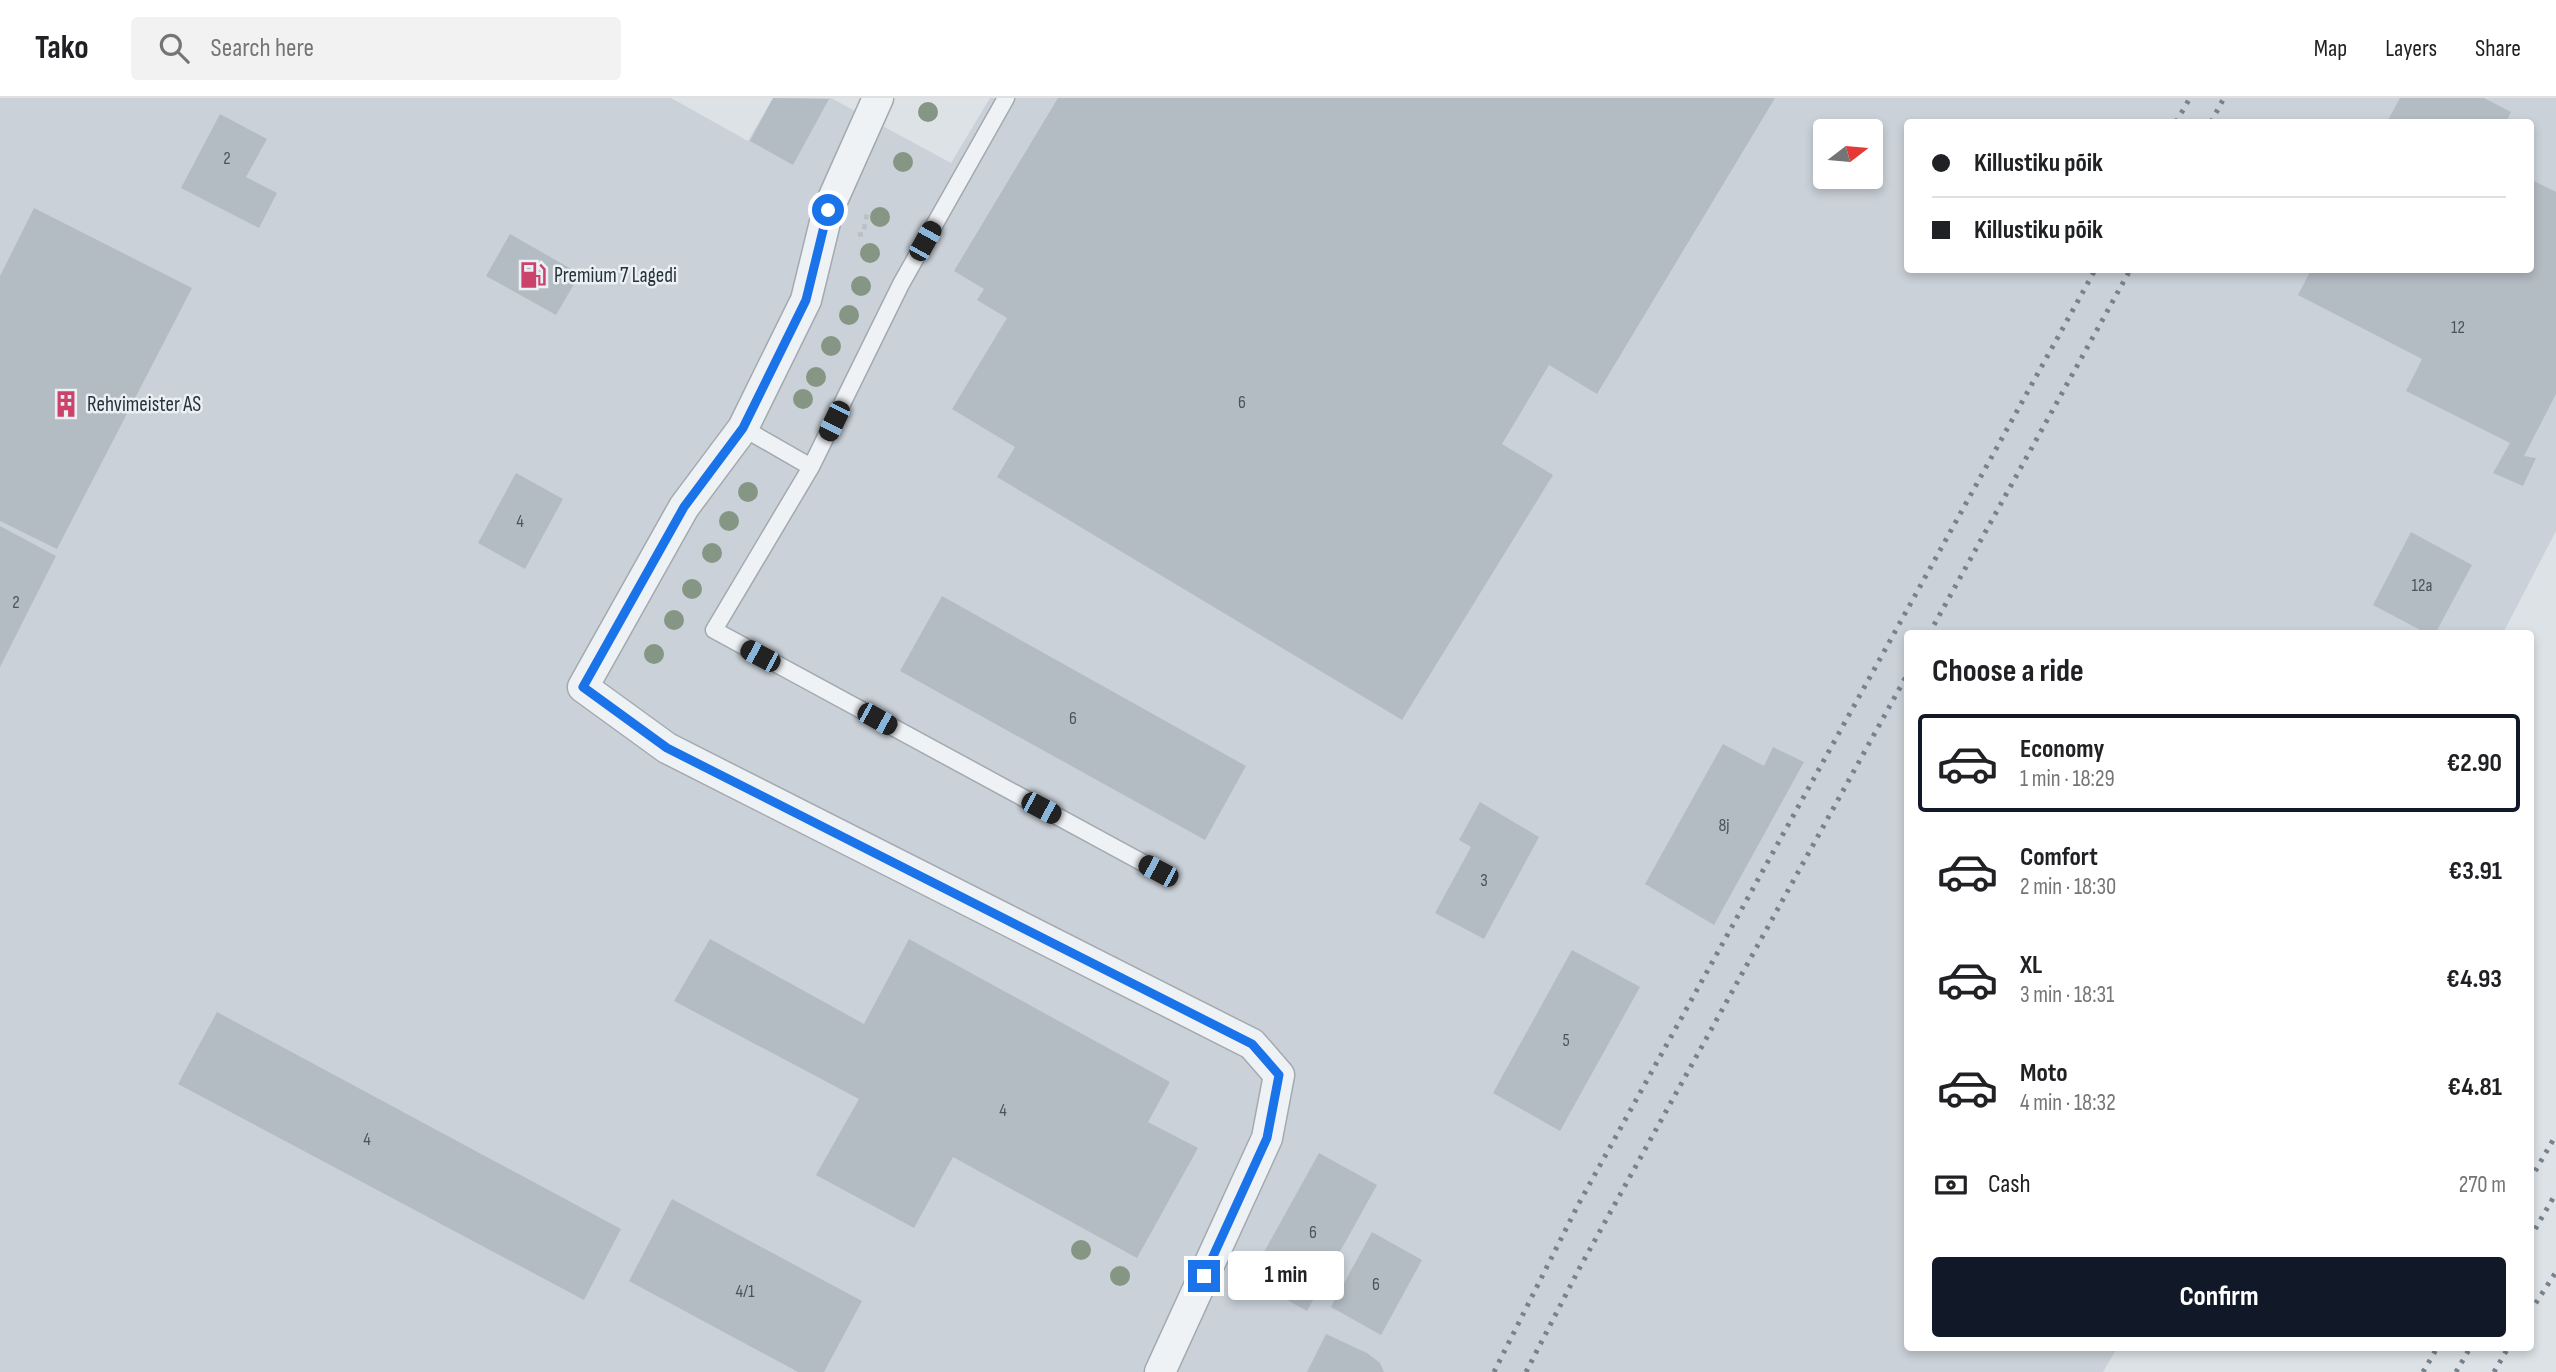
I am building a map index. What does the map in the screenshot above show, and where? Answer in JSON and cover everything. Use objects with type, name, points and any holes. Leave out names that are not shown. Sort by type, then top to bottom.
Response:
[{"type":"street","points":[[878,98],[828,210],[806,300],[743,428],[684,507],[583,687],[667,748],[1252,1044],[1279,1075],[1267,1138],[1160,1372]]},
{"type":"lane","points":[[1006,98],[901,284],[811,467],[713,630],[1158,871]]},
{"type":"lane","points":[[743,428],[811,467]]},
{"type":"shaded area","points":[[0,98],[671,98],[748,141],[773,98],[831,98],[951,163],[990,98],[2556,98],[2556,531],[2505,630],[1904,630],[1904,1351],[2115,1351],[2103,1372],[0,1372]]},
{"type":"building","points":[[773,98],[829,99],[793,165],[750,141]]},
{"type":"building","points":[[1058,98],[1775,98],[1597,394],[1549,365],[1502,444],[1553,475],[1402,720],[997,477],[1015,447],[952,409],[1007,318],[977,300],[984,289],[954,271]]},
{"type":"building","points":[[2400,98],[2484,98],[2511,112],[2508,119],[2389,119]]},
{"type":"building","points":[[220,114],[267,139],[246,177],[277,193],[259,228],[181,188]]},
{"type":"building","points":[[2534,181],[2556,192],[2556,394],[2524,456],[2536,458],[2523,486],[2493,473],[2510,443],[2406,391],[2422,359],[2298,295],[2309,273],[2534,273]]},
{"type":"building","name":"Rehvimeister AS","points":[[34,208],[192,288],[57,549],[0,521],[0,276]]},
{"type":"building","name":"Premium 7 Lagedi","points":[[510,234],[580,274],[556,315],[486,276]]},
{"type":"building","points":[[516,473],[563,499],[525,569],[478,543]]},
{"type":"building","points":[[0,526],[56,556],[0,667]]},
{"type":"building","points":[[2411,532],[2472,565],[2437,630],[2420,630],[2373,605]]},
{"type":"building","points":[[942,596],[1246,766],[1205,840],[900,671]]},
{"type":"building","points":[[1723,744],[1764,766],[1773,747],[1804,762],[1714,925],[1645,884]]},
{"type":"building","points":[[1480,802],[1539,837],[1484,939],[1435,913],[1471,847],[1459,840]]},
{"type":"building","points":[[710,939],[864,1024],[909,939],[1170,1082],[1148,1122],[1198,1148],[1137,1258],[953,1157],[914,1228],[816,1175],[859,1099],[674,1001]]},
{"type":"building","points":[[1572,950],[1640,987],[1560,1131],[1493,1093]]},
{"type":"building","points":[[217,1012],[621,1229],[584,1300],[178,1084]]},
{"type":"building","points":[[1319,1153],[1377,1185],[1307,1311],[1249,1279]]},
{"type":"building","points":[[672,1199],[862,1301],[824,1372],[798,1372],[629,1281]]},
{"type":"building","points":[[1372,1232],[1422,1260],[1381,1335],[1331,1307]]},
{"type":"building","points":[[1326,1334],[1367,1353],[1380,1363],[1384,1372],[1307,1372]]},
{"type":"railway","points":[[2178,119],[2190,98]]},
{"type":"railway","points":[[2213,119],[2224,98]]},
{"type":"railway","points":[[1494,1372],[1578,1205],[2093,273]]},
{"type":"railway","points":[[1931,630],[2128,273]]},
{"type":"railway","points":[[1526,1372],[1579,1269],[1904,680]]},
{"type":"railway","points":[[2534,1173],[2556,1135]]},
{"type":"railway","points":[[2534,1231],[2556,1193]]},
{"type":"railway","points":[[2534,1306],[2556,1272]]},
{"type":"railway","points":[[2423,1372],[2435,1351]]},
{"type":"railway","points":[[2456,1372],[2468,1351]]},
{"type":"railway","points":[[2494,1372],[2506,1351]]},
{"type":"place","name":"Premium 7 Lagedi","points":[[533,275]]},
{"type":"place","name":"Rehvimeister AS","points":[[66,404]]},
{"type":"route","points":[[828,210],[806,300],[743,428],[684,507],[583,687],[667,748],[1252,1044],[1279,1075],[1267,1138],[1204,1276]]}]
